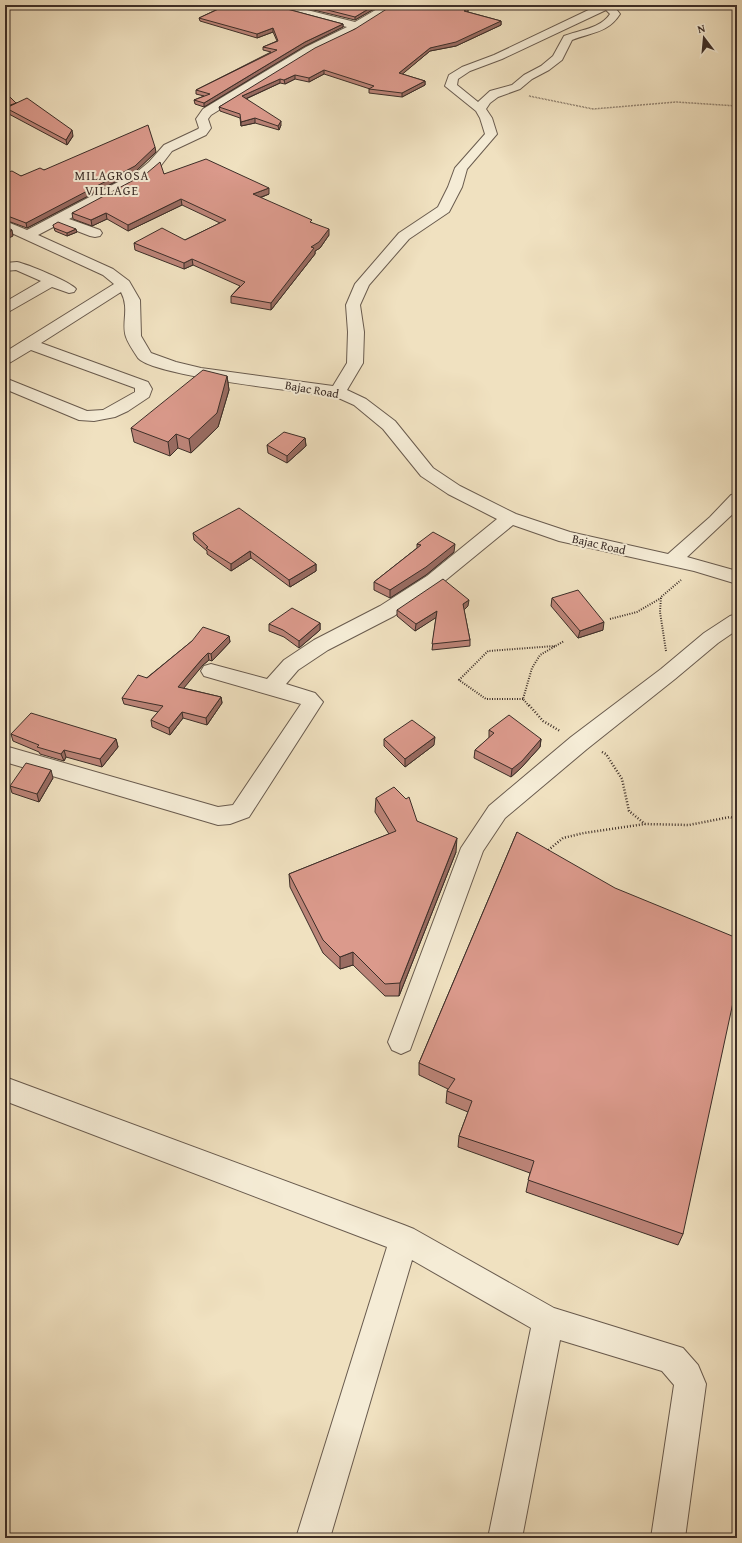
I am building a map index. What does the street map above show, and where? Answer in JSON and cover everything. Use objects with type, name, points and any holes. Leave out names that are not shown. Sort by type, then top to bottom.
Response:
[{"type":"street","points":[[275,5],[356,26]]},
{"type":"street","points":[[5,242],[58,218],[142,175],[154,165],[168,148],[202,132],[205,128],[202,119],[207,112],[310,49],[356,26],[391,5]]},
{"type":"street","points":[[338,392],[355,363],[356,332],[353,306],[362,284],[404,236],[444,209],[455,187],[461,168],[491,134],[486,118],[480,109],[451,86],[453,77],[466,69],[498,57],[607,5],[615,14],[605,24],[592,31],[568,38],[558,58],[528,77],[516,87],[494,94],[485,101],[480,109]]},
{"type":"street","points":[[58,218],[95,233]]},
{"type":"street","name":"Bajac Road","points":[[5,225],[108,272],[124,284],[132,300],[133,336],[145,356],[170,366],[201,373],[338,392],[360,402],[389,424],[427,472],[454,490],[510,518],[566,536],[672,561],[696,565],[737,578]]},
{"type":"street","points":[[5,267],[17,266],[70,289]]},
{"type":"street","points":[[5,308],[52,281]]},
{"type":"street","points":[[8,355],[30,344],[124,284]]},
{"type":"street","points":[[5,383],[85,416],[96,417],[110,415],[143,394],[144,389],[142,385],[30,344]]},
{"type":"street","points":[[672,561],[716,521],[737,499]]},
{"type":"street","points":[[271,688],[291,664],[321,645],[387,611],[428,584],[510,518]]},
{"type":"street","points":[[401,1042],[473,848],[497,812],[579,743],[668,674],[711,638],[737,621]]},
{"type":"street","points":[[5,754],[218,816],[230,815],[241,811],[313,702],[308,698],[211,671]]},
{"type":"street","points":[[5,1089],[404,1239],[548,1321],[672,1359],[687,1376],[690,1384],[668,1538]]},
{"type":"street","points":[[313,1538],[404,1239]]},
{"type":"street","points":[[505,1538],[548,1321]]},
{"type":"path","points":[[494,94],[535,96],[593,109],[676,102],[737,106]]},
{"type":"path","points":[[610,619],[637,612],[661,597],[696,565]]},
{"type":"path","points":[[661,597],[660,612],[668,674]]},
{"type":"path","points":[[522,699],[532,668],[540,656],[564,641]]},
{"type":"path","points":[[555,646],[488,651],[459,680],[486,699],[522,699],[543,721],[579,743],[606,754],[611,764],[622,778],[629,811],[645,824]]},
{"type":"path","points":[[546,852],[563,838],[584,833],[645,824],[689,825],[730,817],[737,819]]},
{"type":"building","points":[[222,5],[272,5],[343,24],[305,42],[204,103],[194,100],[210,94],[196,90],[277,50],[263,47],[278,41],[273,28],[257,34],[199,18],[225,6]]},
{"type":"building","points":[[308,5],[375,5],[355,17]]},
{"type":"building","points":[[393,5],[452,5],[468,8],[464,11],[501,21],[456,42],[430,48],[399,73],[425,81],[402,93],[369,89],[374,86],[324,70],[309,78],[295,75],[284,80],[280,79],[242,96],[281,121],[278,126],[255,118],[241,122],[240,114],[219,107],[315,48],[355,29]]},
{"type":"building","points":[[5,92],[16,103],[5,107]]},
{"type":"building","points":[[27,98],[72,130],[66,140],[6,108]]},
{"type":"building","points":[[148,125],[155,147],[135,166],[26,223],[5,215],[5,173],[12,171],[21,176],[40,168],[44,170]]},
{"type":"building","points":[[206,159],[269,188],[253,194],[312,220],[310,222],[329,229],[319,242],[311,247],[314,248],[271,303],[231,296],[245,282],[192,259],[184,263],[134,243],[162,228],[185,240],[226,220],[181,199],[128,225],[106,213],[91,220],[72,213],[147,173],[160,162],[164,174]]},
{"type":"building","points":[[58,222],[76,229],[67,233],[54,228],[53,225]]},
{"type":"building","points":[[5,226],[12,230],[5,234]]},
{"type":"building","points":[[203,370],[227,376],[217,413],[189,439],[176,434],[168,442],[131,428]]},
{"type":"building","points":[[284,432],[305,438],[287,456],[267,445]]},
{"type":"building","points":[[239,508],[316,564],[289,580],[250,551],[231,564],[206,548],[208,547],[193,533]]},
{"type":"building","points":[[433,532],[455,544],[426,567],[390,590],[374,582],[421,545],[417,544]]},
{"type":"building","points":[[443,579],[469,600],[463,604],[470,640],[432,644],[437,611],[416,624],[397,610]]},
{"type":"building","points":[[578,590],[604,622],[580,631],[552,598]]},
{"type":"building","points":[[292,608],[320,623],[299,641],[283,630],[269,624]]},
{"type":"building","points":[[203,627],[229,636],[211,654],[208,653],[202,659],[178,687],[221,697],[206,718],[182,712],[169,728],[151,720],[163,706],[122,698],[138,675],[147,678],[192,641]]},
{"type":"building","points":[[31,713],[116,739],[100,759],[64,750],[61,754],[37,747],[39,745],[11,734]]},
{"type":"building","points":[[509,715],[541,739],[522,761],[512,769],[475,750],[494,733],[489,730]]},
{"type":"building","points":[[412,720],[435,737],[405,759],[384,739]]},
{"type":"building","points":[[26,763],[51,770],[37,794],[10,786]]},
{"type":"building","points":[[394,787],[406,799],[409,797],[417,821],[457,838],[400,983],[385,984],[353,952],[340,957],[323,940],[289,874],[396,831],[376,798]]},
{"type":"building","points":[[517,832],[615,888],[737,938],[737,984],[683,1234],[528,1180],[534,1161],[459,1136],[472,1101],[447,1091],[455,1079],[419,1063]]},
{"type":"district","name":"MILAGROSA VILLAGE","points":[[112,182]]}]
